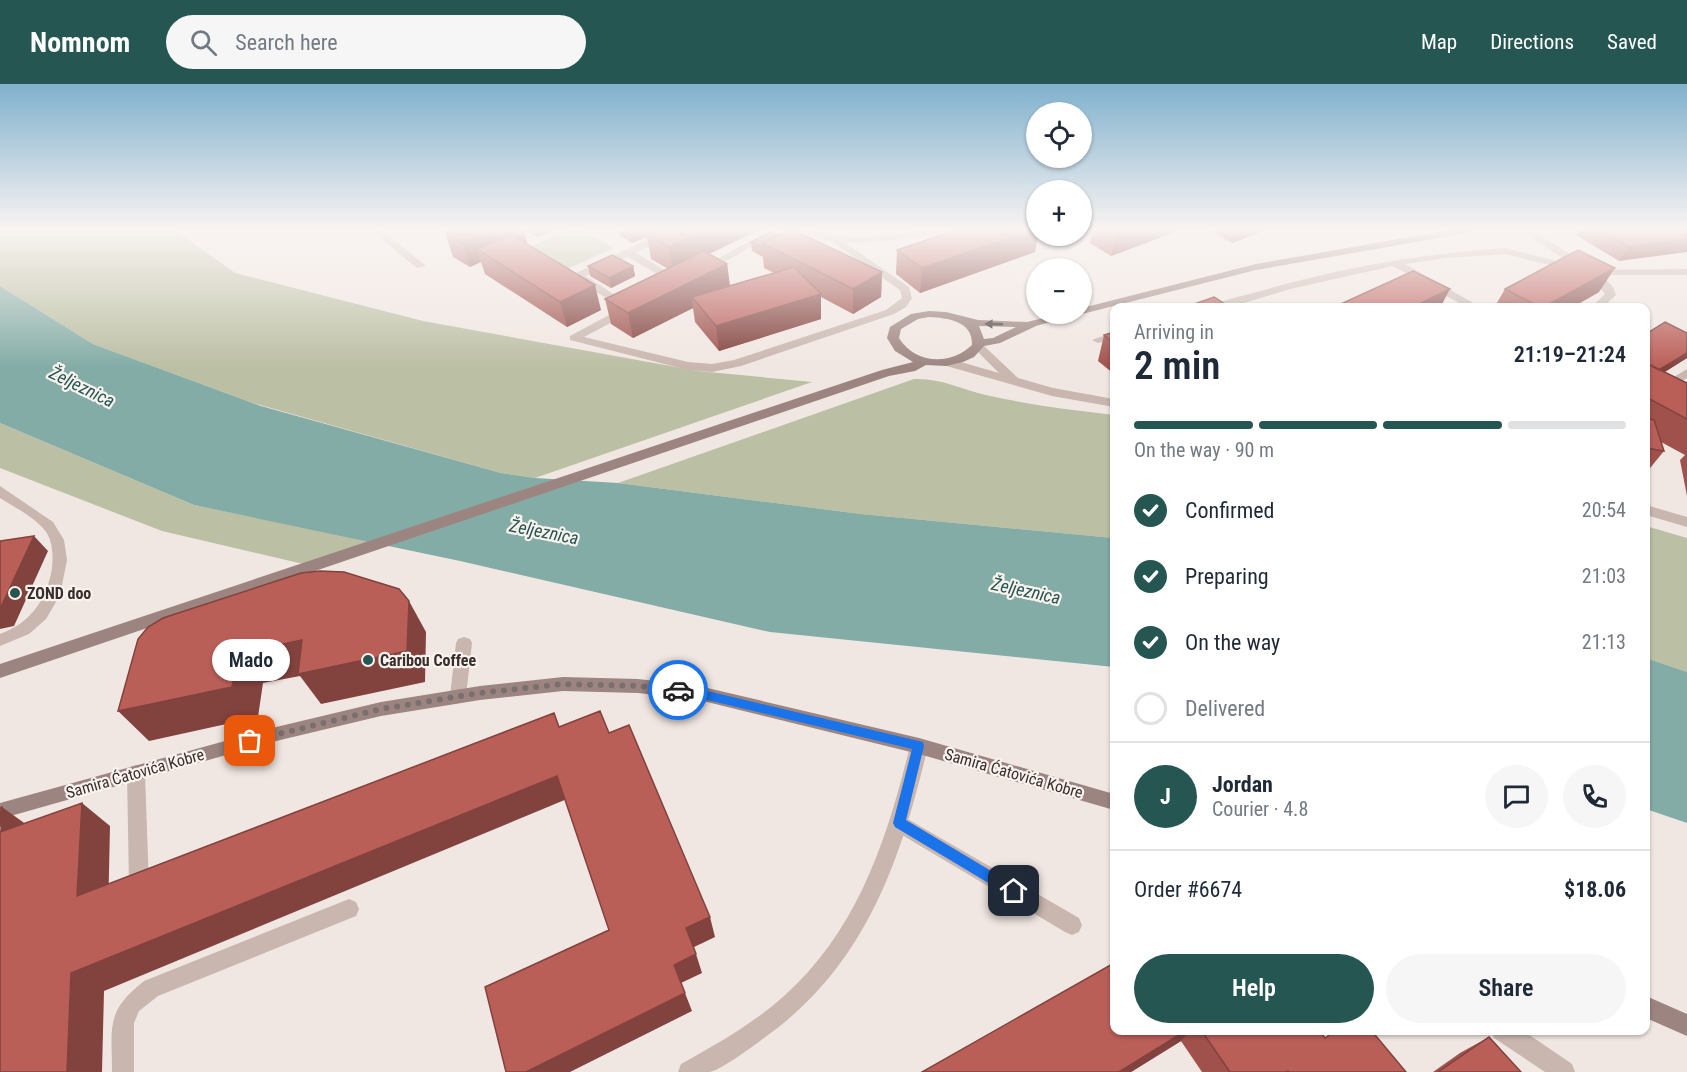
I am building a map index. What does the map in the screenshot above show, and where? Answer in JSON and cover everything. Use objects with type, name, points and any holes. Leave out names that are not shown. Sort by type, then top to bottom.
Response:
[{"type":"main road","points":[[1114,303],[1224,275]]},
{"type":"main road","points":[[1092,308],[1110,304]]},
{"type":"main road","points":[[882,374],[897,356],[893,338],[897,327],[915,316],[943,314],[977,323],[1026,324]]},
{"type":"main road","points":[[956,317],[972,326],[979,337],[978,345]]},
{"type":"main road","points":[[893,338],[903,352],[925,361],[947,362],[963,358],[978,345],[996,341],[1032,324]]},
{"type":"main road","points":[[0,671],[882,374],[912,368],[925,361]]},
{"type":"main road","name":"Samira Ćatovića Kobre","points":[[0,811],[272,735],[370,711],[458,696],[563,684],[638,686],[699,693],[919,746],[1110,801]]},
{"type":"main road","points":[[1650,1009],[1687,1025]]},
{"type":"street","points":[[581,275],[579,276],[634,306],[574,338],[688,366],[712,368],[737,363],[890,312],[902,305],[907,298],[905,289],[885,275]]},
{"type":"street","points":[[660,275],[674,285],[693,275]]},
{"type":"street","points":[[1245,303],[1288,286],[1338,275]]},
{"type":"street","points":[[1416,275],[1468,303]]},
{"type":"street","points":[[1595,275],[1609,289],[1611,295],[1601,303]]},
{"type":"street","points":[[1098,340],[1110,336]]},
{"type":"street","points":[[978,345],[1014,381]]},
{"type":"street","points":[[947,362],[1052,392],[1110,402]]},
{"type":"street","points":[[1653,398],[1687,373]]},
{"type":"street","points":[[0,491],[52,530],[61,553],[56,592],[40,616],[27,628],[0,640]]},
{"type":"street","points":[[1650,511],[1687,522]]},
{"type":"street","points":[[458,696],[464,643]]},
{"type":"street","points":[[689,1072],[729,1050],[792,1003],[826,968],[859,920],[882,874],[899,823],[919,746]]},
{"type":"street","points":[[136,773],[139,887]]},
{"type":"street","points":[[899,823],[1072,926]]},
{"type":"street","points":[[123,1072],[123,1021],[132,1004],[151,988],[349,909]]},
{"type":"street","points":[[1509,1035],[1564,1072]]},
{"type":"green space","points":[[0,275],[243,275],[423,321],[698,371],[812,382],[535,478],[501,473],[250,402],[93,344],[0,286]]},
{"type":"green space","points":[[914,379],[942,382],[1018,402],[1110,414],[1110,538],[861,514],[618,483]]},
{"type":"green space","points":[[0,423],[194,505],[383,543],[312,566],[162,531],[0,468]]},
{"type":"green space","points":[[1650,527],[1687,538],[1687,672],[1650,659]]},
{"type":"water","name":"Željeznica","points":[[0,286],[93,344],[261,406],[501,473],[535,478],[618,483],[861,514],[1110,538],[1110,667],[770,632],[460,561],[194,505],[0,423]]},
{"type":"water","points":[[1650,659],[1687,672],[1687,823],[1650,810]]},
{"type":"building","points":[[518,275],[579,275],[595,285],[560,302]]},
{"type":"building","points":[[654,275],[705,275],[628,313],[605,299]]},
{"type":"building","points":[[766,275],[802,275],[821,294],[716,326],[692,297]]},
{"type":"building","points":[[826,275],[877,275],[853,289]]},
{"type":"building","points":[[1404,275],[1421,275],[1450,289],[1421,303],[1343,303]]},
{"type":"building","points":[[1531,275],[1602,275],[1551,303],[1532,303],[1505,289]]},
{"type":"building","points":[[1214,297],[1223,303],[1197,303]]},
{"type":"building","points":[[1665,322],[1687,333],[1687,353],[1659,370],[1650,365],[1650,331]]},
{"type":"building","points":[[1650,365],[1687,383],[1687,419],[1650,399]]},
{"type":"building","points":[[1650,419],[1654,420],[1664,451],[1650,449]]},
{"type":"building","points":[[34,536],[0,609],[0,541]]},
{"type":"building","points":[[344,572],[399,589],[409,601],[407,651],[298,674],[302,640],[239,653],[232,687],[118,711],[138,639],[148,627],[163,618],[301,573]]},
{"type":"building","points":[[600,711],[609,733],[629,725],[710,917],[686,928],[696,954],[674,965],[685,993],[526,1072],[506,1072],[485,987],[609,930],[557,776],[71,973],[67,1072],[0,1072],[0,832],[82,803],[77,896],[554,713],[559,727]]},
{"type":"building","points":[[1110,965],[1110,1035],[1179,1035],[1119,1072],[922,1072]]},
{"type":"building","points":[[1204,1035],[1323,1035],[1325,1038],[1329,1035],[1375,1035],[1406,1072],[1288,1071],[1230,1072]]},
{"type":"building","points":[[1489,1037],[1521,1072],[1438,1072]]},
{"type":"way so far","points":[[250,741],[381,709],[480,693],[563,684],[638,686],[678,690]]},
{"type":"place","name":"ZOND doo","points":[[15,593]]},
{"type":"place","name":"Caribou Coffee","points":[[368,660]]},
{"type":"place","name":"Mado","points":[[250,741]]},
{"type":"route","points":[[678,690],[699,693],[919,746],[899,823],[1014,891]]}]
